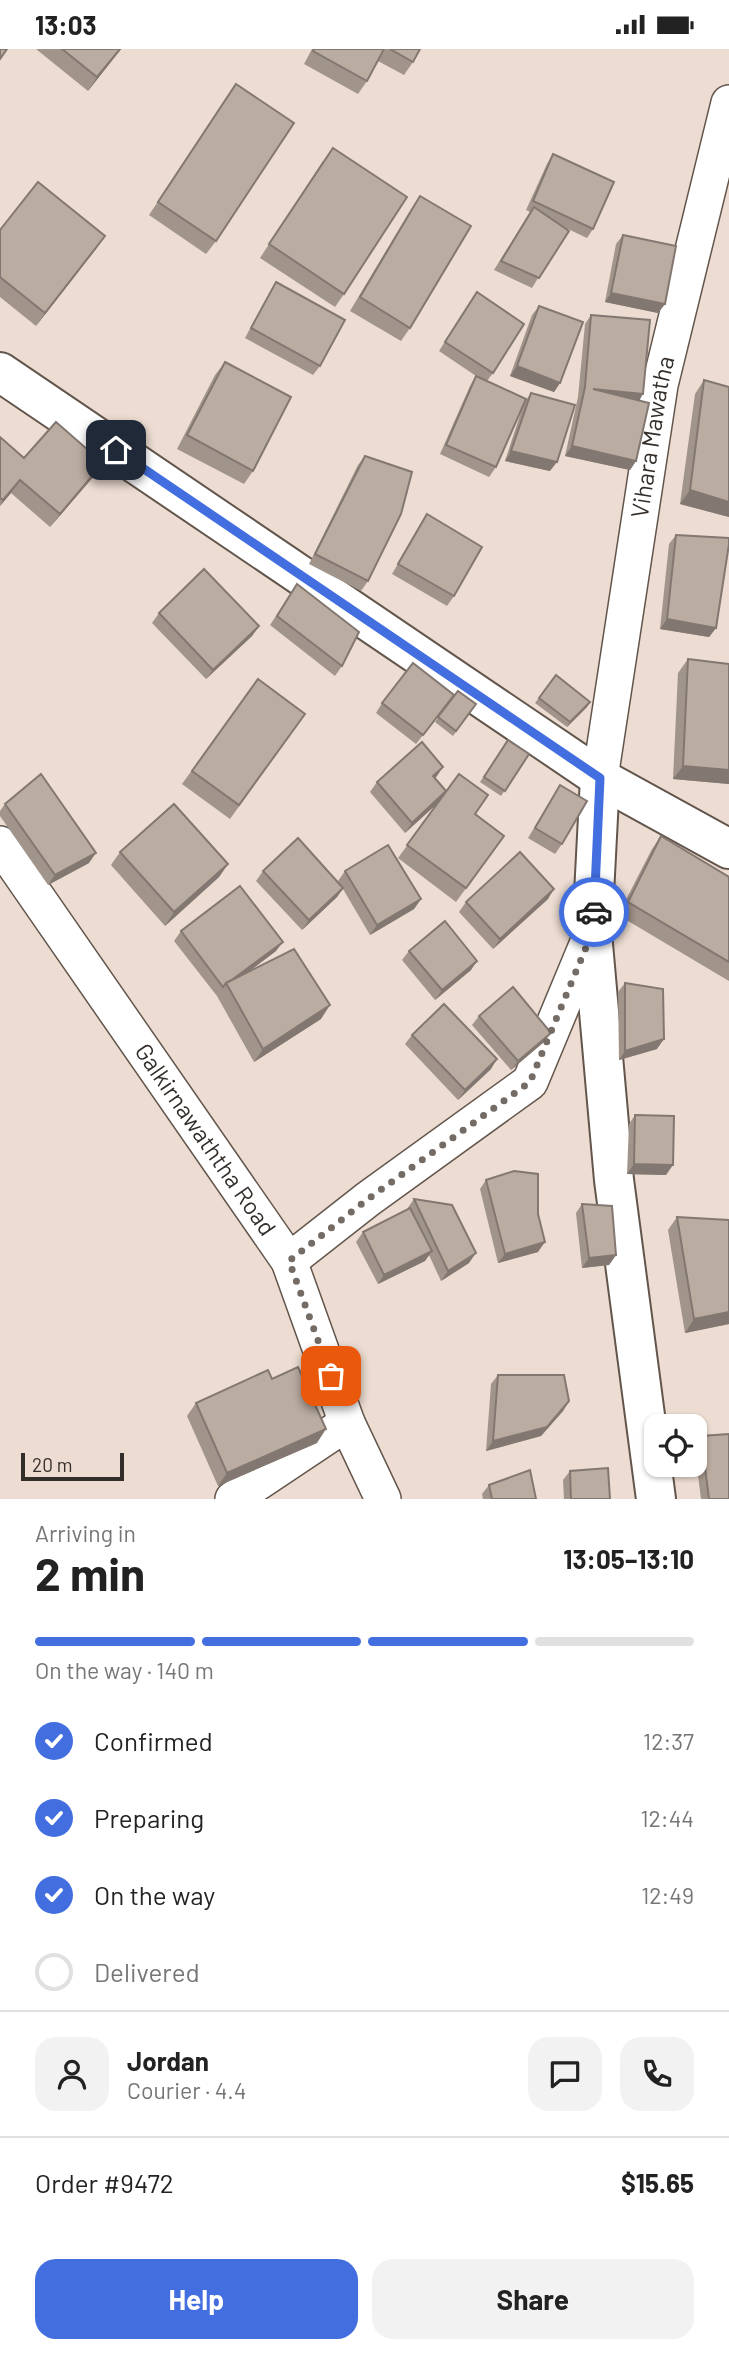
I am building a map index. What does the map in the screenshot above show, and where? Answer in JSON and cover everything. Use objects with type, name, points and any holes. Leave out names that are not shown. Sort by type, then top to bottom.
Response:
[{"type":"street","name":"Vihara Mawatha","points":[[600,778],[660,385],[729,103]]},
{"type":"street","points":[[0,372],[600,778],[729,849]]},
{"type":"street","points":[[600,778],[592,933],[614,1180],[656,1499]]},
{"type":"street","name":"Galkirnawaththa Road","points":[[0,844],[289,1261],[347,1423],[383,1499]]},
{"type":"street","points":[[289,1261],[368,1199],[530,1082],[592,933]]},
{"type":"street","points":[[233,1499],[347,1423]]},
{"type":"building","points":[[0,49],[7,49],[0,59]]},
{"type":"building","points":[[62,49],[120,49],[97,77]]},
{"type":"building","points":[[384,49],[367,81],[313,51]]},
{"type":"building","points":[[390,49],[420,49],[413,62]]},
{"type":"building","points":[[236,84],[294,123],[216,241],[158,202]]},
{"type":"building","points":[[333,148],[407,197],[344,294],[269,244]]},
{"type":"building","points":[[553,154],[614,182],[593,229],[533,201]]},
{"type":"building","points":[[38,182],[105,236],[45,313],[0,277],[0,230]]},
{"type":"building","points":[[420,196],[471,226],[410,328],[360,297]]},
{"type":"building","points":[[534,207],[569,231],[539,278],[501,261]]},
{"type":"building","points":[[623,235],[676,246],[665,304],[611,293]]},
{"type":"building","points":[[276,282],[345,320],[320,366],[251,328]]},
{"type":"building","points":[[477,292],[524,324],[493,373],[445,342]]},
{"type":"building","points":[[539,306],[583,322],[560,383],[517,366]]},
{"type":"building","points":[[591,315],[650,320],[643,394],[593,389],[649,403],[636,461],[572,446],[585,387]]},
{"type":"building","points":[[225,362],[291,397],[253,471],[187,435]]},
{"type":"building","points":[[476,376],[526,399],[496,467],[446,445]]},
{"type":"building","points":[[704,380],[729,387],[729,502],[690,490]]},
{"type":"building","points":[[531,393],[575,405],[557,462],[511,451]]},
{"type":"building","points":[[56,422],[103,463],[60,514],[20,480],[3,500],[0,498],[0,437],[24,458]]},
{"type":"building","points":[[365,456],[412,472],[401,514],[368,581],[315,554]]},
{"type":"building","points":[[427,514],[482,547],[454,596],[398,564]]},
{"type":"building","points":[[676,535],[729,538],[716,628],[667,619]]},
{"type":"building","points":[[204,569],[259,626],[213,670],[159,613]]},
{"type":"building","points":[[297,584],[359,632],[342,666],[277,616]]},
{"type":"building","points":[[688,659],[729,664],[729,770],[683,766]]},
{"type":"building","points":[[413,663],[454,695],[423,735],[382,703]]},
{"type":"building","points":[[556,675],[590,702],[570,722],[539,698]]},
{"type":"building","points":[[258,679],[305,714],[239,805],[192,771]]},
{"type":"building","points":[[458,691],[476,704],[456,731],[438,717]]},
{"type":"building","points":[[508,740],[529,754],[505,791],[484,777]]},
{"type":"building","points":[[422,742],[443,767],[433,776],[446,791],[412,823],[377,782]]},
{"type":"building","points":[[41,774],[96,853],[55,875],[5,804]]},
{"type":"building","points":[[459,774],[488,795],[475,814],[504,836],[466,888],[407,845]]},
{"type":"building","points":[[560,785],[587,801],[562,844],[535,828]]},
{"type":"building","points":[[174,804],[228,864],[174,912],[120,852]]},
{"type":"building","points":[[661,836],[729,877],[729,962],[628,902]]},
{"type":"building","points":[[298,838],[343,888],[309,920],[263,871]]},
{"type":"building","points":[[388,845],[421,899],[377,925],[345,871]]},
{"type":"building","points":[[520,852],[554,889],[500,939],[466,902]]},
{"type":"building","points":[[240,886],[283,942],[223,987],[181,931]]},
{"type":"building","points":[[445,921],[477,961],[442,990],[409,951]]},
{"type":"building","points":[[294,949],[330,1005],[263,1049],[226,983]]},
{"type":"building","points":[[625,983],[663,989],[664,1039],[625,1051]]},
{"type":"building","points":[[513,987],[551,1033],[518,1061],[479,1016]]},
{"type":"building","points":[[444,1004],[497,1059],[465,1090],[412,1035]]},
{"type":"building","points":[[635,1115],[674,1116],[673,1165],[634,1164]]},
{"type":"building","points":[[514,1171],[538,1174],[538,1214],[545,1242],[505,1254],[486,1180]]},
{"type":"building","points":[[414,1199],[452,1205],[476,1253],[448,1271]]},
{"type":"building","points":[[582,1204],[612,1206],[616,1255],[589,1258]]},
{"type":"building","points":[[410,1208],[432,1251],[384,1275],[363,1232]]},
{"type":"building","points":[[677,1217],[729,1220],[729,1312],[694,1319]]},
{"type":"building","points":[[298,1367],[326,1429],[227,1473],[196,1403],[268,1370],[272,1379]]},
{"type":"building","points":[[498,1375],[564,1375],[569,1401],[547,1427],[493,1441]]},
{"type":"building","points":[[729,1434],[729,1499],[709,1499],[707,1436]]},
{"type":"building","points":[[608,1468],[610,1499],[571,1499],[570,1471]]},
{"type":"building","points":[[530,1470],[536,1499],[492,1499],[489,1485]]},
{"type":"way so far","points":[[331,1376],[289,1261],[368,1199],[530,1082],[592,933],[594,912]]},
{"type":"route","points":[[116,450],[600,778],[594,912]]}]
